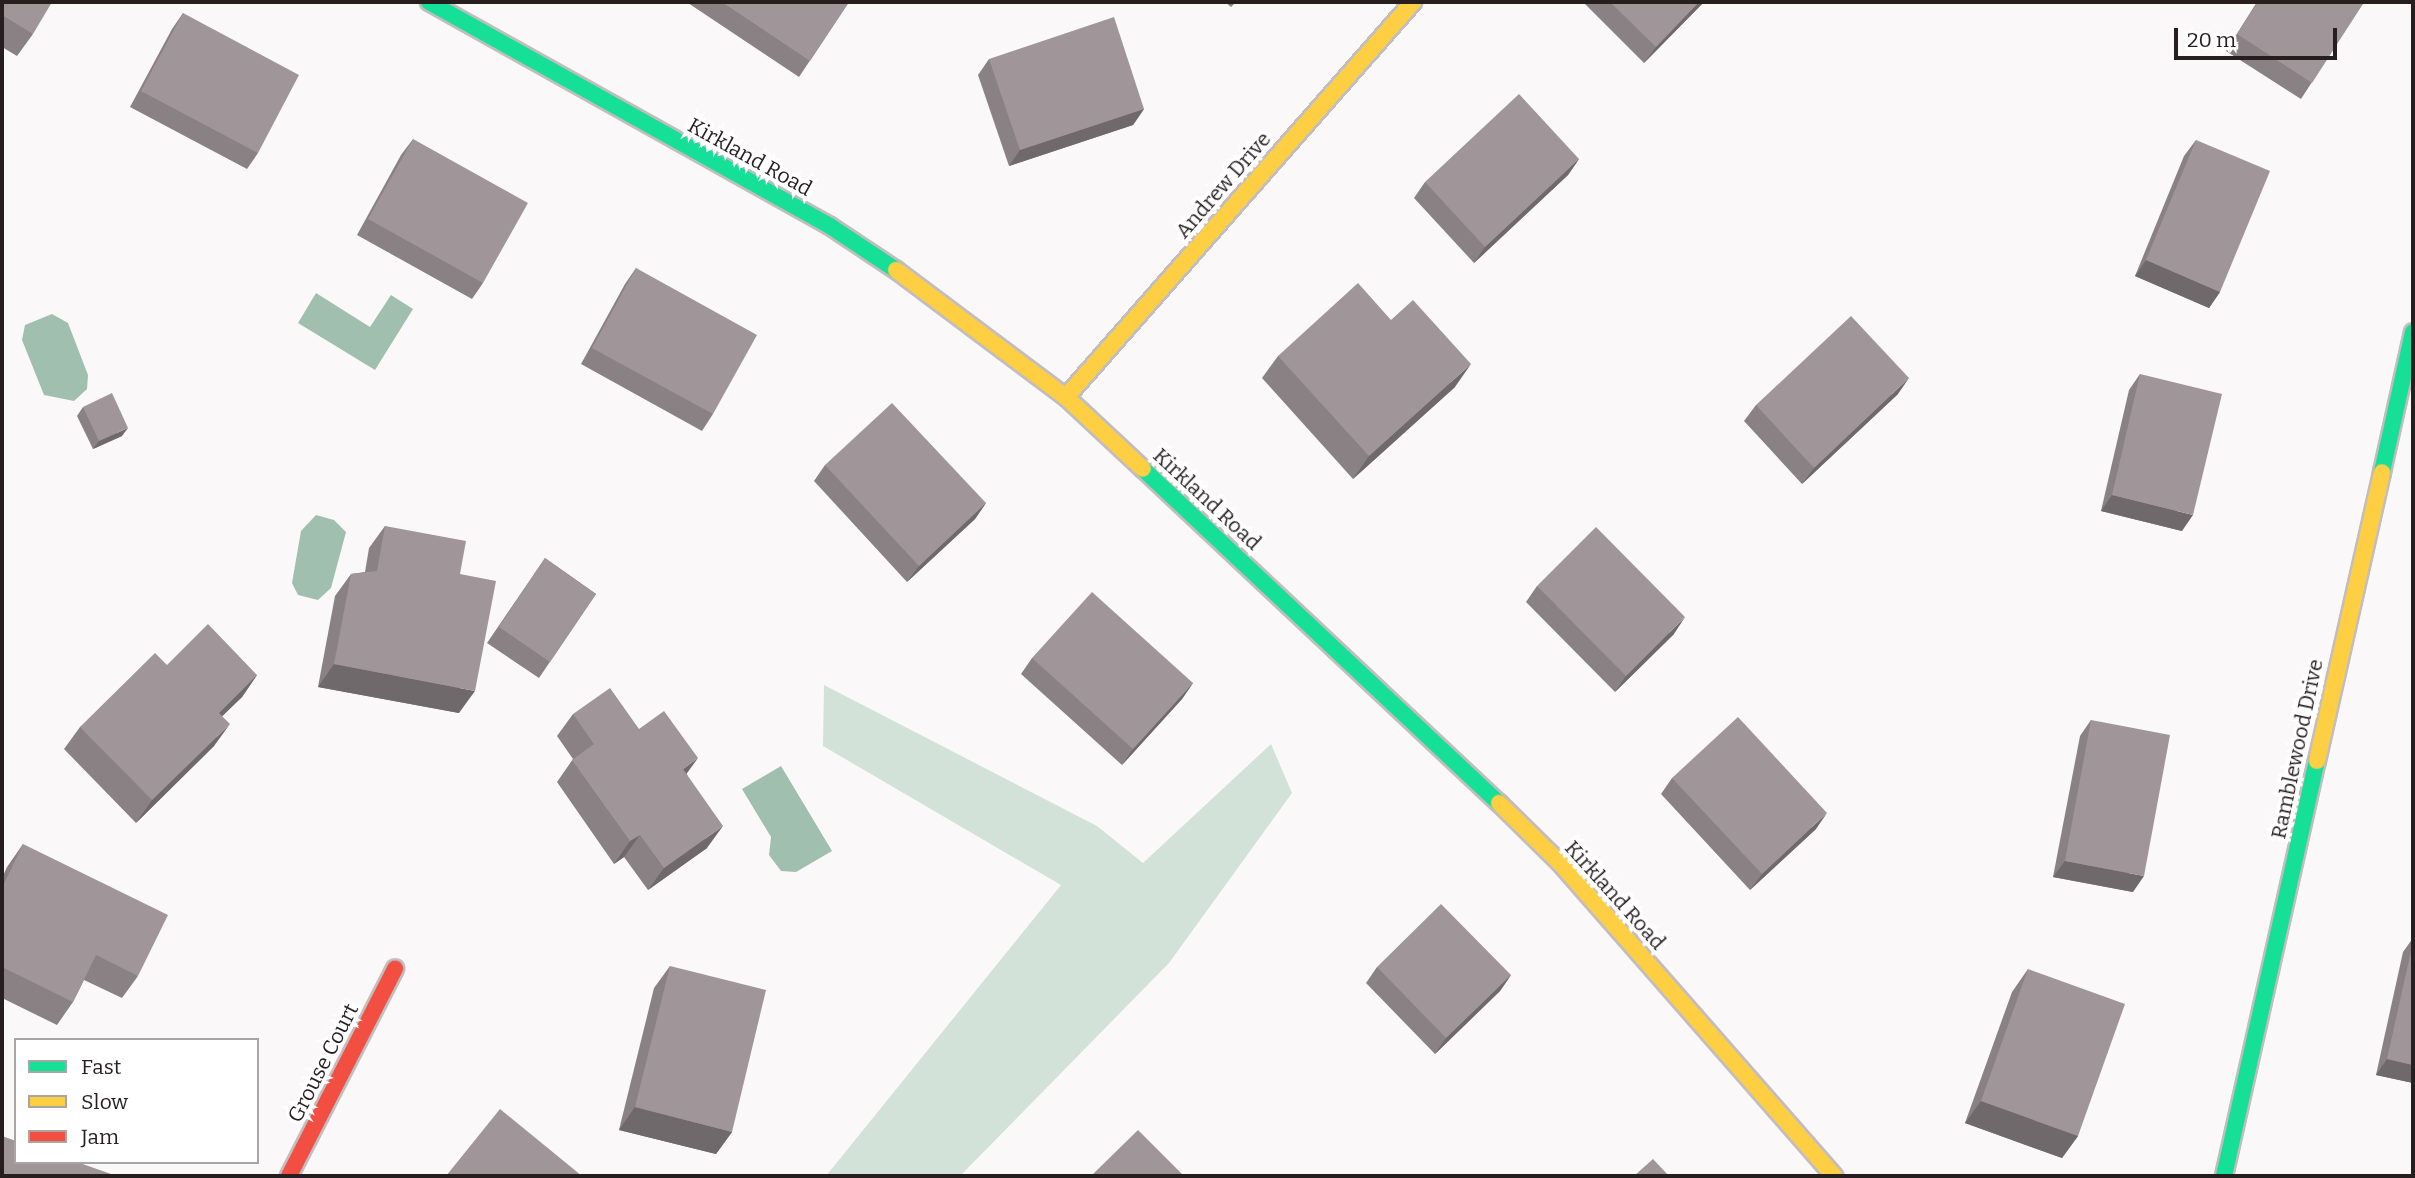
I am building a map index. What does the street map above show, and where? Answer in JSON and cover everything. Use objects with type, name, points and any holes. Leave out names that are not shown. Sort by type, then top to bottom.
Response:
[{"type":"street","name":"Kirkland Road","points":[[429,2],[830,226],[938,298],[1066,397],[1450,754],[1552,855],[1834,1176]]},
{"type":"street","name":"Andrew Drive","points":[[1066,397],[1413,2]]},
{"type":"street","name":"Ramblewood Drive","points":[[2224,1176],[2413,332]]},
{"type":"street","name":"Grouse Court","points":[[289,1176],[395,969]]},
{"type":"shaded area","points":[[316,293],[370,327],[391,295],[413,309],[375,370],[298,323]]},
{"type":"shaded area","points":[[52,314],[68,323],[88,375],[87,389],[74,401],[44,395],[22,340],[25,325]]},
{"type":"shaded area","points":[[316,515],[334,520],[346,532],[331,588],[318,600],[298,595],[292,583],[301,531]]},
{"type":"shaded area","points":[[824,685],[1097,826],[1143,863],[1271,744],[1292,793],[1169,963],[960,1176],[826,1176],[1061,885],[823,746]]},
{"type":"shaded area","points":[[781,766],[832,851],[796,872],[781,871],[769,855],[771,837],[742,789]]},
{"type":"building","points":[[2,2],[52,2],[33,34],[2,15]]},
{"type":"building","points":[[722,2],[849,2],[810,61]]},
{"type":"building","points":[[1610,2],[1699,2],[1656,47]]},
{"type":"building","points":[[2258,2],[2364,2],[2312,83],[2237,34]]},
{"type":"building","points":[[183,13],[299,75],[258,153],[141,91]]},
{"type":"building","points":[[1114,17],[1144,109],[1020,150],[989,59]]},
{"type":"building","points":[[1519,94],[1579,159],[1485,247],[1425,182]]},
{"type":"building","points":[[413,139],[528,203],[483,283],[368,219]]},
{"type":"building","points":[[2196,140],[2270,171],[2220,292],[2146,260]]},
{"type":"building","points":[[636,268],[757,335],[713,414],[592,348]]},
{"type":"building","points":[[1358,283],[1391,320],[1413,300],[1471,364],[1369,456],[1278,356]]},
{"type":"building","points":[[1851,316],[1909,378],[1814,468],[1756,405]]},
{"type":"building","points":[[2140,374],[2222,394],[2193,515],[2112,495]]},
{"type":"building","points":[[112,393],[128,428],[99,441],[83,407]]},
{"type":"building","points":[[892,403],[986,503],[919,566],[825,465]]},
{"type":"building","points":[[385,526],[466,541],[460,574],[496,581],[475,691],[334,664],[351,574],[377,571]]},
{"type":"building","points":[[1596,527],[1685,617],[1626,676],[1537,586]]},
{"type":"building","points":[[545,558],[596,594],[550,662],[499,627]]},
{"type":"building","points":[[1092,592],[1193,683],[1133,749],[1032,658]]},
{"type":"building","points":[[208,624],[257,675],[219,713],[230,724],[152,800],[80,727],[155,653],[167,665]]},
{"type":"building","points":[[610,688],[639,729],[664,711],[698,758],[683,769],[723,826],[664,868],[640,835],[630,841],[572,760],[594,744],[573,714]]},
{"type":"building","points":[[1738,717],[1827,813],[1762,874],[1672,778]]},
{"type":"building","points":[[2091,720],[2170,735],[2144,876],[2065,861]]},
{"type":"building","points":[[23,844],[168,915],[138,976],[96,955],[73,1002],[2,967],[2,888]]},
{"type":"building","points":[[1441,904],[1511,975],[1446,1038],[1377,967]]},
{"type":"building","points":[[2413,942],[2413,1065],[2387,1059]]},
{"type":"building","points":[[670,966],[766,990],[732,1132],[635,1107]]},
{"type":"building","points":[[2028,969],[2125,1004],[2078,1136],[1981,1101]]},
{"type":"building","points":[[500,1109],[582,1176],[446,1176]]},
{"type":"building","points":[[1138,1130],[1184,1176],[1091,1176]]},
{"type":"building","points":[[2,1136],[14,1140],[14,1164],[83,1164],[111,1174],[110,1176],[2,1176]]},
{"type":"building","points":[[1653,1159],[1669,1176],[1634,1176]]},
{"type":"traffic: fast","points":[[429,2],[830,226],[896,270]]},
{"type":"traffic: fast","points":[[2382,472],[2413,332]]},
{"type":"traffic: fast","points":[[1143,469],[1499,803]]},
{"type":"traffic: fast","points":[[2224,1176],[2317,761]]},
{"type":"traffic: slow","points":[[1066,397],[1413,2]]},
{"type":"traffic: slow","points":[[896,270],[1066,397],[1143,469]]},
{"type":"traffic: slow","points":[[2317,761],[2382,472]]},
{"type":"traffic: slow","points":[[1499,803],[1561,864],[1834,1176]]},
{"type":"traffic: jam","points":[[289,1176],[395,969]]}]
